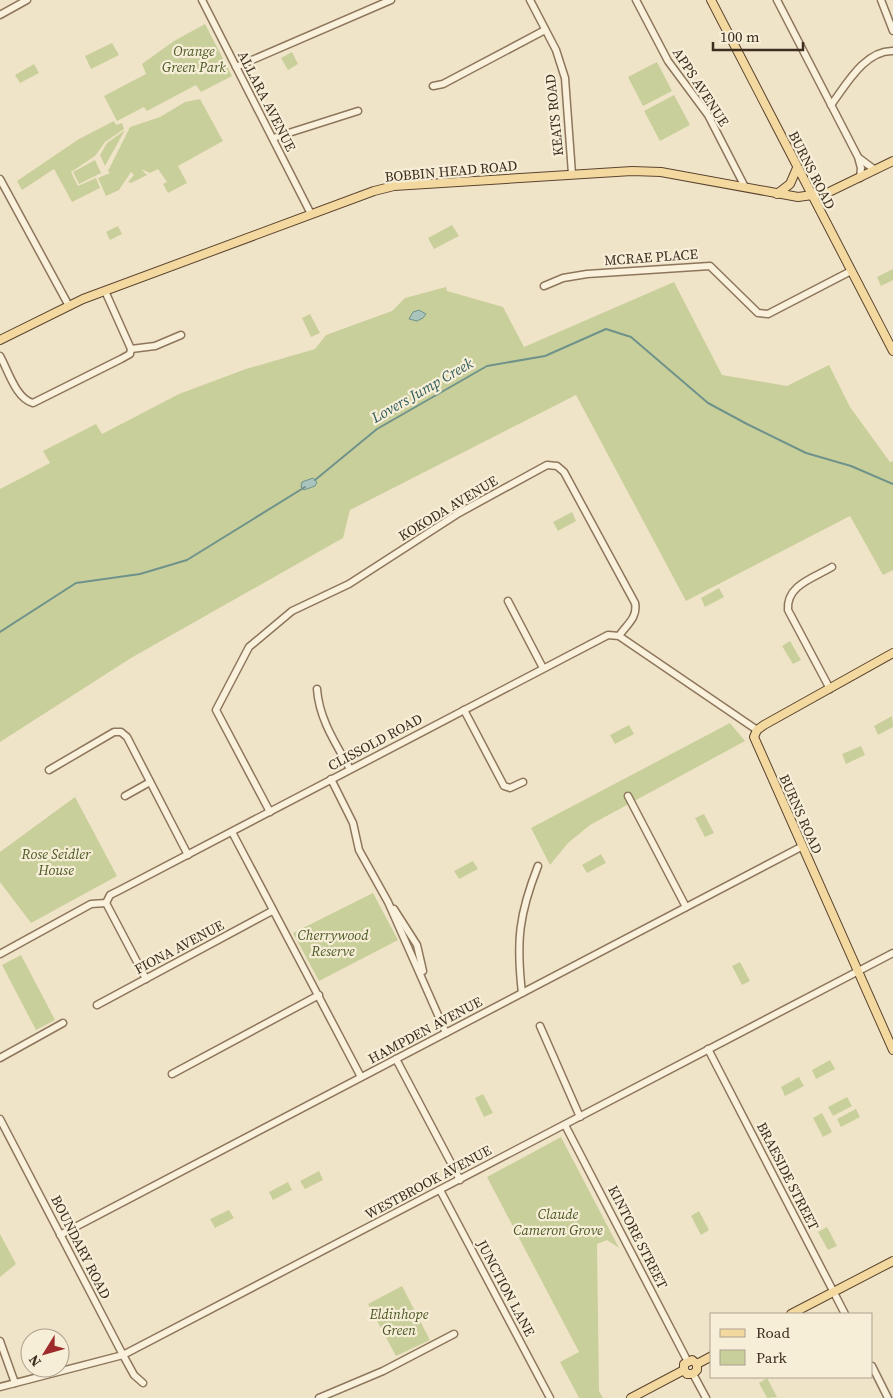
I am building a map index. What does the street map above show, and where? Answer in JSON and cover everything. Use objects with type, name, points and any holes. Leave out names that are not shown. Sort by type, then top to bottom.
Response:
[{"type":"main road","name":"BURNS ROAD","points":[[711,0],[893,351]]},
{"type":"main road","name":"BOBBIN HEAD ROAD","points":[[0,340],[69,306],[105,291],[311,214],[394,186],[647,171],[798,198],[827,193],[893,161]]},
{"type":"main road","points":[[777,194],[790,184],[797,168]]},
{"type":"main road","points":[[757,730],[893,653]]},
{"type":"main road","name":"BURNS ROAD","points":[[757,730],[754,742],[893,1050]]},
{"type":"main road","points":[[793,1313],[893,1260]]},
{"type":"main road","points":[[697,1364],[710,1357]]},
{"type":"main road","points":[[687,1360],[692,1360],[697,1364],[697,1370],[694,1374],[688,1374],[684,1370],[684,1364],[687,1360]]},
{"type":"main road","points":[[631,1398],[684,1370]]},
{"type":"street","points":[[0,15],[27,0]]},
{"type":"street","name":"ALLARA AVENUE","points":[[202,0],[311,214]]},
{"type":"street","points":[[236,67],[392,0]]},
{"type":"street","name":"KEATS ROAD","points":[[530,0],[556,50],[564,78],[572,174]]},
{"type":"street","name":"APPS AVENUE","points":[[636,0],[668,62],[708,115],[745,187]]},
{"type":"street","points":[[777,0],[858,157],[861,168],[860,178]]},
{"type":"street","points":[[881,0],[893,31]]},
{"type":"street","points":[[433,86],[443,84],[545,30]]},
{"type":"street","points":[[831,105],[872,56],[893,51]]},
{"type":"street","points":[[273,138],[358,111]]},
{"type":"street","points":[[858,157],[866,166],[875,170]]},
{"type":"street","points":[[0,178],[69,306]]},
{"type":"street","points":[[0,197],[7,193]]},
{"type":"street","name":"MCRAE PLACE","points":[[544,286],[563,278],[587,274],[710,266],[758,313],[763,314],[851,271]]},
{"type":"street","points":[[0,356],[20,394],[28,402],[33,403],[130,354],[131,349],[105,291]]},
{"type":"street","points":[[131,349],[155,346],[181,335]]},
{"type":"street","name":"KOKODA AVENUE","points":[[270,812],[216,710],[249,646],[292,611],[357,579],[459,513],[548,465],[557,466],[564,472],[635,603],[636,613],[632,622],[619,636]]},
{"type":"street","points":[[830,689],[788,610],[787,604],[794,589],[832,568]]},
{"type":"street","points":[[508,601],[543,668]]},
{"type":"street","points":[[619,636],[757,730]]},
{"type":"street","name":"CLISSOLD ROAD","points":[[0,954],[91,904],[106,903],[110,895],[601,637],[619,636]]},
{"type":"street","points":[[316,689],[326,725],[350,769]]},
{"type":"street","points":[[464,710],[504,786],[510,788],[523,782]]},
{"type":"street","points":[[49,770],[114,732],[121,732],[127,737],[188,854]]},
{"type":"street","points":[[331,780],[353,823],[359,850],[388,902],[402,918],[417,945],[426,989],[446,1033]]},
{"type":"street","points":[[125,796],[150,782]]},
{"type":"street","points":[[628,796],[686,907]]},
{"type":"street","points":[[232,832],[361,1077]]},
{"type":"street","name":"HAMPDEN AVENUE","points":[[60,1235],[801,846]]},
{"type":"street","points":[[522,993],[518,940],[521,915],[538,866]]},
{"type":"street","points":[[106,903],[146,979]]},
{"type":"street","name":"FIONA AVENUE","points":[[97,1005],[272,911]]},
{"type":"street","name":"WESTBROOK AVENUE","points":[[0,1387],[123,1355],[893,953]]},
{"type":"street","points":[[172,1074],[319,995]]},
{"type":"street","points":[[0,1058],[63,1023]]},
{"type":"street","points":[[540,1026],[580,1117]]},
{"type":"street","name":"BRAESIDE STREET","points":[[708,1050],[844,1313]]},
{"type":"street","points":[[396,1059],[460,1180]]},
{"type":"street","name":"BOUNDARY ROAD","points":[[0,1119],[134,1376],[143,1384]]},
{"type":"street","name":"KINTORE STREET","points":[[565,1125],[687,1360]]},
{"type":"street","name":"JUNCTION LANE","points":[[440,1190],[550,1398]]},
{"type":"street","points":[[319,1398],[382,1371],[454,1334]]},
{"type":"street","points":[[0,1341],[15,1383]]},
{"type":"street","points":[[873,1368],[888,1398]]},
{"type":"street","points":[[694,1374],[706,1398]]},
{"type":"green space","name":"Orange Green Park","points":[[205,24],[232,76],[201,92],[196,85],[147,111],[144,107],[117,121],[104,96],[146,74],[142,64],[174,41]]},
{"type":"green space","points":[[112,43],[119,55],[91,69],[85,56]]},
{"type":"green space","points":[[292,52],[298,64],[288,70],[281,58]]},
{"type":"green space","points":[[657,62],[672,91],[643,106],[628,77]]},
{"type":"green space","points":[[34,64],[39,73],[20,83],[15,75]]},
{"type":"green space","points":[[674,95],[690,125],[660,141],[644,111]]},
{"type":"green space","points":[[200,99],[223,141],[178,166],[187,183],[168,193],[163,184],[167,182],[158,169],[150,173],[141,169],[147,175],[131,183],[128,182],[134,175],[131,172],[119,190],[106,196],[98,178],[110,173],[108,171],[130,127],[160,117],[185,102]]},
{"type":"green space","points":[[114,121],[116,125],[122,123],[124,129],[105,142],[95,156],[71,172],[78,186],[96,178],[100,188],[72,202],[54,169],[22,190],[17,181],[79,139]]},
{"type":"green space","points":[[125,130],[105,166],[100,155],[107,143]]},
{"type":"green space","points":[[95,160],[101,173],[79,184],[73,172]]},
{"type":"green space","points":[[452,225],[459,236],[434,249],[428,238]]},
{"type":"green space","points":[[118,226],[122,234],[110,240],[106,232]]},
{"type":"green space","points":[[893,269],[893,280],[881,286],[877,277]]},
{"type":"green space","points":[[674,282],[722,375],[787,386],[829,365],[850,407],[890,462],[893,461],[893,570],[883,575],[850,516],[686,601],[576,395],[350,510],[343,538],[131,658],[0,742],[0,489],[50,463],[43,451],[96,424],[102,434],[179,394],[246,369],[315,349],[326,335],[392,311],[405,298],[446,287],[447,291],[503,307],[524,347]]},
{"type":"green space","points":[[310,314],[320,333],[311,337],[302,318]]},
{"type":"green space","points":[[572,512],[576,521],[558,531],[553,522]]},
{"type":"green space","points":[[719,588],[724,597],[705,607],[701,598]]},
{"type":"green space","points":[[790,641],[801,660],[793,664],[782,646]]},
{"type":"green space","points":[[892,716],[893,727],[878,735],[874,726]]},
{"type":"green space","points":[[730,723],[745,741],[590,825],[568,843],[550,865],[531,828]]},
{"type":"green space","points":[[629,725],[634,734],[615,744],[610,735]]},
{"type":"green space","points":[[861,746],[865,755],[846,764],[842,754]]},
{"type":"green space","name":"Rose Seidler House","points":[[75,797],[117,876],[31,923],[0,882],[0,852]]},
{"type":"green space","points":[[704,814],[714,833],[705,837],[695,818]]},
{"type":"green space","points":[[601,854],[606,863],[587,873],[582,865]]},
{"type":"green space","points":[[473,861],[478,869],[459,879],[454,871]]},
{"type":"green space","name":"Cherrywood Reserve","points":[[373,893],[398,940],[319,981],[293,933]]},
{"type":"green space","points":[[21,955],[55,1020],[36,1030],[2,965]]},
{"type":"green space","points":[[740,962],[750,981],[742,985],[732,966]]},
{"type":"green space","points":[[830,1060],[835,1069],[816,1079],[812,1070]]},
{"type":"green space","points":[[799,1077],[804,1086],[785,1096],[781,1087]]},
{"type":"green space","points":[[483,1094],[493,1113],[484,1117],[475,1098]]},
{"type":"green space","points":[[847,1097],[852,1106],[833,1116],[828,1107]]},
{"type":"green space","points":[[856,1109],[860,1117],[841,1127],[837,1119]]},
{"type":"green space","points":[[822,1113],[832,1132],[823,1137],[813,1118]]},
{"type":"green space","name":"Claude Cameron Grove","points":[[561,1137],[619,1248],[607,1240],[597,1244],[599,1391],[603,1398],[579,1398],[560,1362],[579,1352],[487,1177]]},
{"type":"green space","points":[[319,1171],[323,1180],[305,1189],[300,1181]]},
{"type":"green space","points":[[288,1182],[292,1190],[273,1200],[269,1192]]},
{"type":"green space","points":[[229,1210],[234,1218],[215,1228],[210,1219]]},
{"type":"green space","points":[[699,1211],[709,1230],[701,1235],[691,1216]]},
{"type":"green space","points":[[827,1227],[837,1246],[828,1250],[818,1232]]},
{"type":"green space","points":[[0,1234],[16,1264],[0,1277]]},
{"type":"green space","name":"Eldinhope Green","points":[[402,1286],[430,1340],[396,1356],[368,1304]]},
{"type":"green space","points":[[767,1378],[777,1397],[767,1398],[759,1383]]},
{"type":"water","points":[[419,310],[426,314],[423,318],[417,321],[409,319],[413,312]]},
{"type":"water","points":[[313,478],[317,482],[315,486],[304,490],[301,487],[302,482]]},
{"type":"waterway","name":"Lovers Jump Creek","points":[[315,480],[377,429],[487,366],[545,356],[606,329],[631,337],[708,403],[806,453],[851,466],[893,484]]},
{"type":"waterway","name":"Lovers Jump Creek","points":[[0,632],[76,583],[140,574],[187,560],[305,487]]}]
